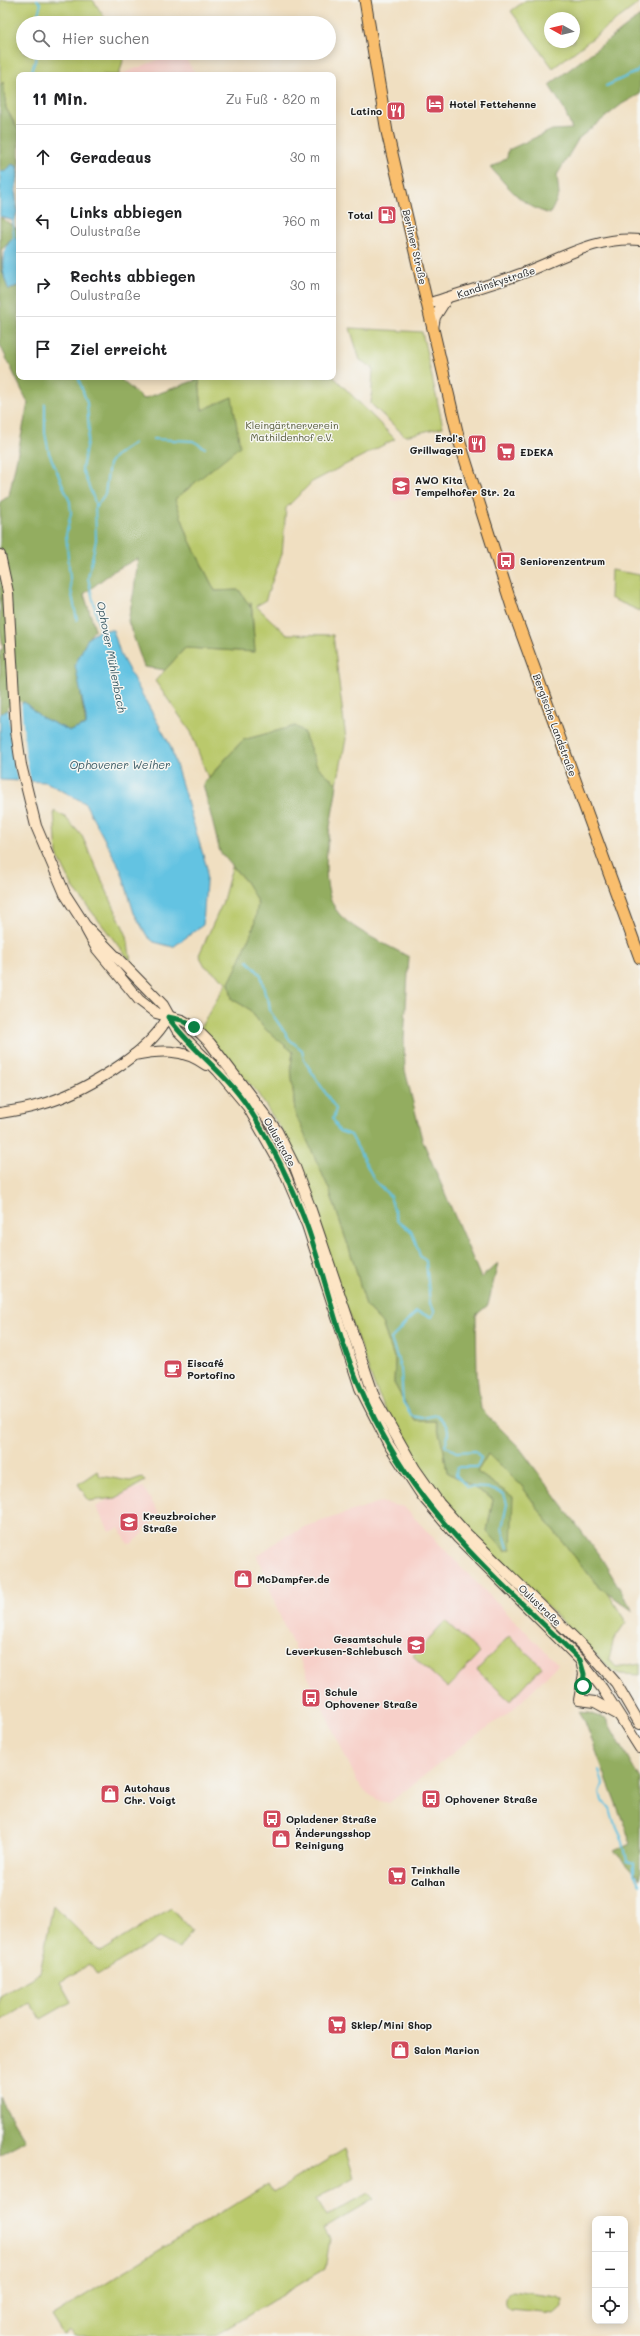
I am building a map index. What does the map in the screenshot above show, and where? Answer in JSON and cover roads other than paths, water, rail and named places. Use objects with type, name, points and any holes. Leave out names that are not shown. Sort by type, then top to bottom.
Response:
[{"type":"main road","name":"Berliner Straße","points":[[365,0],[385,120],[459,440],[474,491]]},
{"type":"main road","name":"Kandinskystraße","points":[[428,304],[545,265],[571,258],[578,251],[608,241],[628,239],[640,240]]},
{"type":"main road","name":"Kandinskystraße","points":[[434,328],[435,317],[447,298]]},
{"type":"main road","name":"Bergische Landstraße","points":[[474,491],[513,610],[640,958]]},
{"type":"main road","points":[[0,555],[8,592],[18,752],[29,804],[49,860],[65,894],[85,925],[162,1005],[168,1017],[159,1033],[134,1055],[84,1086],[40,1105],[0,1113]]},
{"type":"main road","name":"Oulustraße","points":[[168,1017],[177,1030],[229,1083],[248,1107],[283,1169],[307,1225],[360,1388],[389,1445],[423,1497],[458,1538],[580,1660],[622,1718],[640,1748]]},
{"type":"main road","name":"Oulustraße","points":[[168,1017],[182,1020],[194,1027],[210,1043],[277,1131],[295,1168],[310,1207],[375,1399],[415,1469],[439,1503],[467,1534],[593,1657],[616,1683],[640,1724]]},
{"type":"main road","points":[[134,1055],[170,1050],[200,1060],[211,1069],[254,1119]]},
{"type":"main road","points":[[580,1660],[584,1674],[579,1700],[595,1702],[622,1718]]},
{"type":"water","points":[[12,164],[16,166],[16,217],[13,221],[0,216],[0,172],[6,171]]},
{"type":"water","points":[[14,237],[16,239],[16,286],[9,290],[4,275],[3,261],[9,242]]},
{"type":"water","name":"Ophovener Weiher","points":[[100,630],[113,630],[121,656],[170,745],[207,868],[203,925],[173,947],[154,942],[147,936],[134,913],[121,870],[85,803],[46,782],[0,780],[0,714],[24,702],[41,717],[70,731],[86,725],[86,718],[75,665],[88,638]]},
{"type":"waterway","name":"Ophover Mühlenbach","points":[[37,0],[41,4],[37,16]]},
{"type":"waterway","name":"Ophover Mühlenbach","points":[[31,72],[35,60]]},
{"type":"waterway","points":[[606,86],[636,72],[640,67]]},
{"type":"waterway","points":[[13,219],[14,239]]},
{"type":"waterway","name":"Ophover Mühlenbach","points":[[79,380],[87,403],[89,432],[82,469],[95,502],[96,540],[88,578],[100,631]]},
{"type":"waterway","points":[[45,404],[45,433],[49,453],[70,502],[71,513],[66,535],[71,590],[77,620]]},
{"type":"waterway","points":[[153,439],[193,441],[205,448]]},
{"type":"waterway","points":[[96,507],[105,494],[109,464],[114,457],[134,443]]},
{"type":"waterway","name":"Ophover Mühlenbach","points":[[248,961],[261,975],[265,994],[269,1002],[270,1011],[290,1040],[302,1050],[304,1060],[336,1109],[333,1119],[339,1131],[351,1135],[375,1181],[390,1196],[397,1220],[412,1232],[420,1256],[426,1261],[430,1304],[435,1311],[432,1317],[416,1312],[391,1339],[401,1369],[403,1402],[412,1416],[422,1418],[437,1415],[441,1419],[446,1425],[448,1432],[445,1445],[456,1452],[475,1451],[481,1458],[477,1467],[457,1467],[456,1475],[467,1487],[488,1488],[504,1494],[507,1504],[502,1528],[508,1548]]},
{"type":"waterway","name":"Ophover Mühlenbach","points":[[599,1770],[603,1784],[600,1792],[602,1801],[610,1808],[614,1822],[623,1841],[627,1861],[634,1863],[634,1875],[640,1884]]},
{"type":"place","name":"Hotel Fettehenne","points":[[435,104]]},
{"type":"place","name":"Latino","points":[[396,111]]},
{"type":"place","name":"Total","points":[[387,215]]},
{"type":"place","name":"Erol's Grillwagen","points":[[477,444]]},
{"type":"place","name":"EDEKA","points":[[506,452]]},
{"type":"place","name":"AWO Kita Tempelhofer Str. 2a","points":[[401,486]]},
{"type":"place","name":"Seniorenzentrum","points":[[506,561]]},
{"type":"place","name":"Eiscafé Portofino","points":[[173,1369]]},
{"type":"place","name":"Kreuzbroicher Straße","points":[[129,1522]]},
{"type":"place","name":"McDampfer.de","points":[[243,1579]]},
{"type":"place","name":"Gesamtschule Leverkusen-Schlebusch","points":[[416,1645]]},
{"type":"place","name":"Schule Ophovener Straße","points":[[311,1698]]},
{"type":"place","name":"Autohaus Chr. Voigt","points":[[110,1794]]},
{"type":"place","name":"Ophovener Straße","points":[[431,1799]]},
{"type":"place","name":"Opladener Straße","points":[[272,1819]]},
{"type":"place","name":"Änderungsshop Reinigung","points":[[281,1839]]},
{"type":"place","name":"Trinkhalle Calhan","points":[[397,1876]]},
{"type":"place","name":"Sklep/Mini Shop","points":[[337,2025]]},
{"type":"place","name":"Salon Marion","points":[[400,2050]]},
{"type":"park label","name":"Kleingärtnerverein Mathildenhof e.V.","points":[[292,430]]}]
